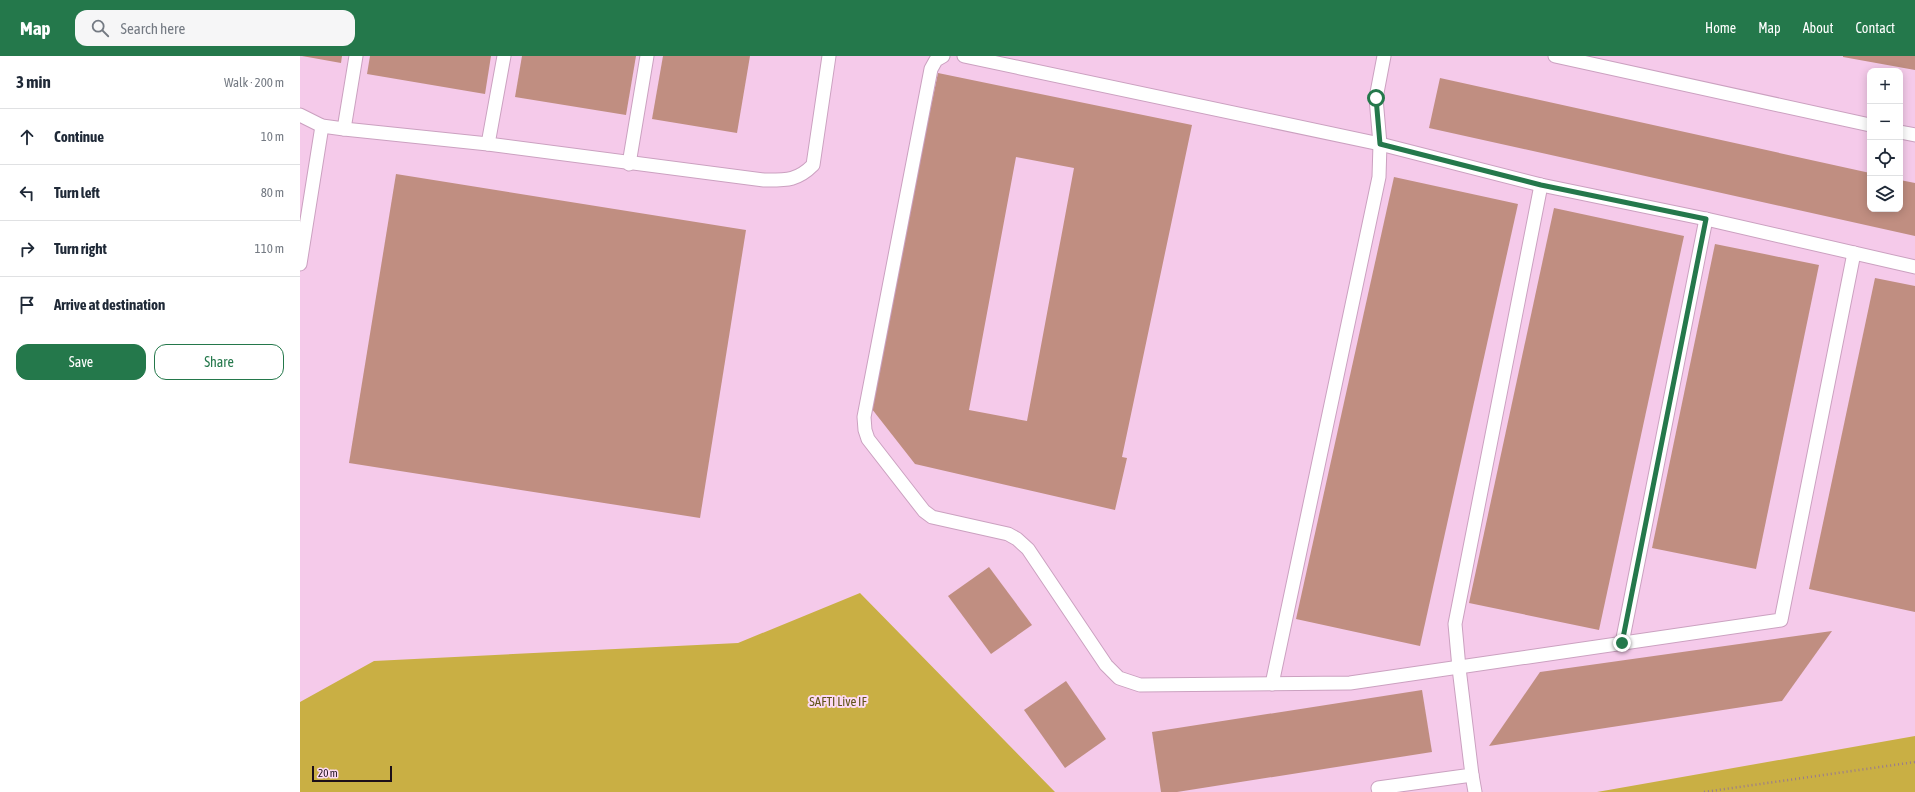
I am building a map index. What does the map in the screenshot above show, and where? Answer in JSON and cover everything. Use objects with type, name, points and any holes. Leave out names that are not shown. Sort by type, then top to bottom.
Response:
[{"type":"lane","points":[[344,129],[356,56]]},
{"type":"lane","points":[[488,144],[504,56]]},
{"type":"lane","points":[[629,164],[647,56]]},
{"type":"lane","points":[[300,115],[322,126],[344,129],[488,144],[629,164],[764,180],[785,180],[802,176],[813,165],[829,56]]},
{"type":"lane","points":[[943,56],[936,60],[930,69],[864,417],[864,430],[868,439],[924,511],[932,517],[1008,534],[1028,549],[1106,665],[1119,678],[1140,685],[1350,684],[1781,620],[1854,253]]},
{"type":"lane","points":[[964,56],[1380,144],[1541,185],[1706,219],[1915,267]]},
{"type":"lane","points":[[1272,684],[1379,177],[1380,144],[1376,98],[1384,56]]},
{"type":"lane","points":[[1555,56],[1867,124]]},
{"type":"lane","points":[[300,261],[322,126]]},
{"type":"lane","points":[[1903,133],[1915,135]]},
{"type":"lane","points":[[1475,792],[1458,668],[1455,624],[1541,185]]},
{"type":"lane","points":[[1622,643],[1706,219]]},
{"type":"lane","points":[[1379,792],[1378,788],[1472,775]]},
{"type":"path","points":[[1704,792],[1915,762]]},
{"type":"green space","name":"SAFTI Live IF","points":[[860,593],[1055,792],[300,792],[300,702],[374,661],[738,643]]},
{"type":"green space","points":[[1915,736],[1915,792],[1597,792]]},
{"type":"building","points":[[302,56],[342,56],[341,63]]},
{"type":"building","points":[[370,56],[491,56],[485,94],[367,74]]},
{"type":"building","points":[[522,56],[636,56],[626,115],[515,97]]},
{"type":"building","points":[[663,56],[750,56],[737,133],[652,119]]},
{"type":"building","points":[[1915,56],[1915,70],[1843,57]]},
{"type":"building","points":[[938,73],[1192,125],[1122,457],[1127,458],[1115,510],[915,464],[868,404]],"holes":[[[1016,157],[1074,168],[1027,421],[969,410]]]},
{"type":"building","points":[[1440,78],[1867,172],[1867,212],[1903,212],[1903,181],[1915,183],[1915,236],[1429,128]]},
{"type":"building","points":[[396,174],[746,230],[700,518],[349,463]]},
{"type":"building","points":[[1394,177],[1518,204],[1420,646],[1296,619]]},
{"type":"building","points":[[1554,208],[1684,236],[1599,630],[1469,603]]},
{"type":"building","points":[[1715,244],[1819,265],[1756,569],[1652,548]]},
{"type":"building","points":[[1875,278],[1915,286],[1915,612],[1809,589]]},
{"type":"building","points":[[989,567],[1032,625],[991,654],[948,596]]},
{"type":"building","points":[[1832,631],[1782,701],[1489,746],[1540,672]]},
{"type":"building","points":[[1066,681],[1106,739],[1065,768],[1024,710]]},
{"type":"building","points":[[1422,690],[1432,752],[1177,792],[1161,792],[1152,732]]},
{"type":"route","points":[[1376,98],[1380,144],[1541,185],[1706,219],[1622,643]]}]
